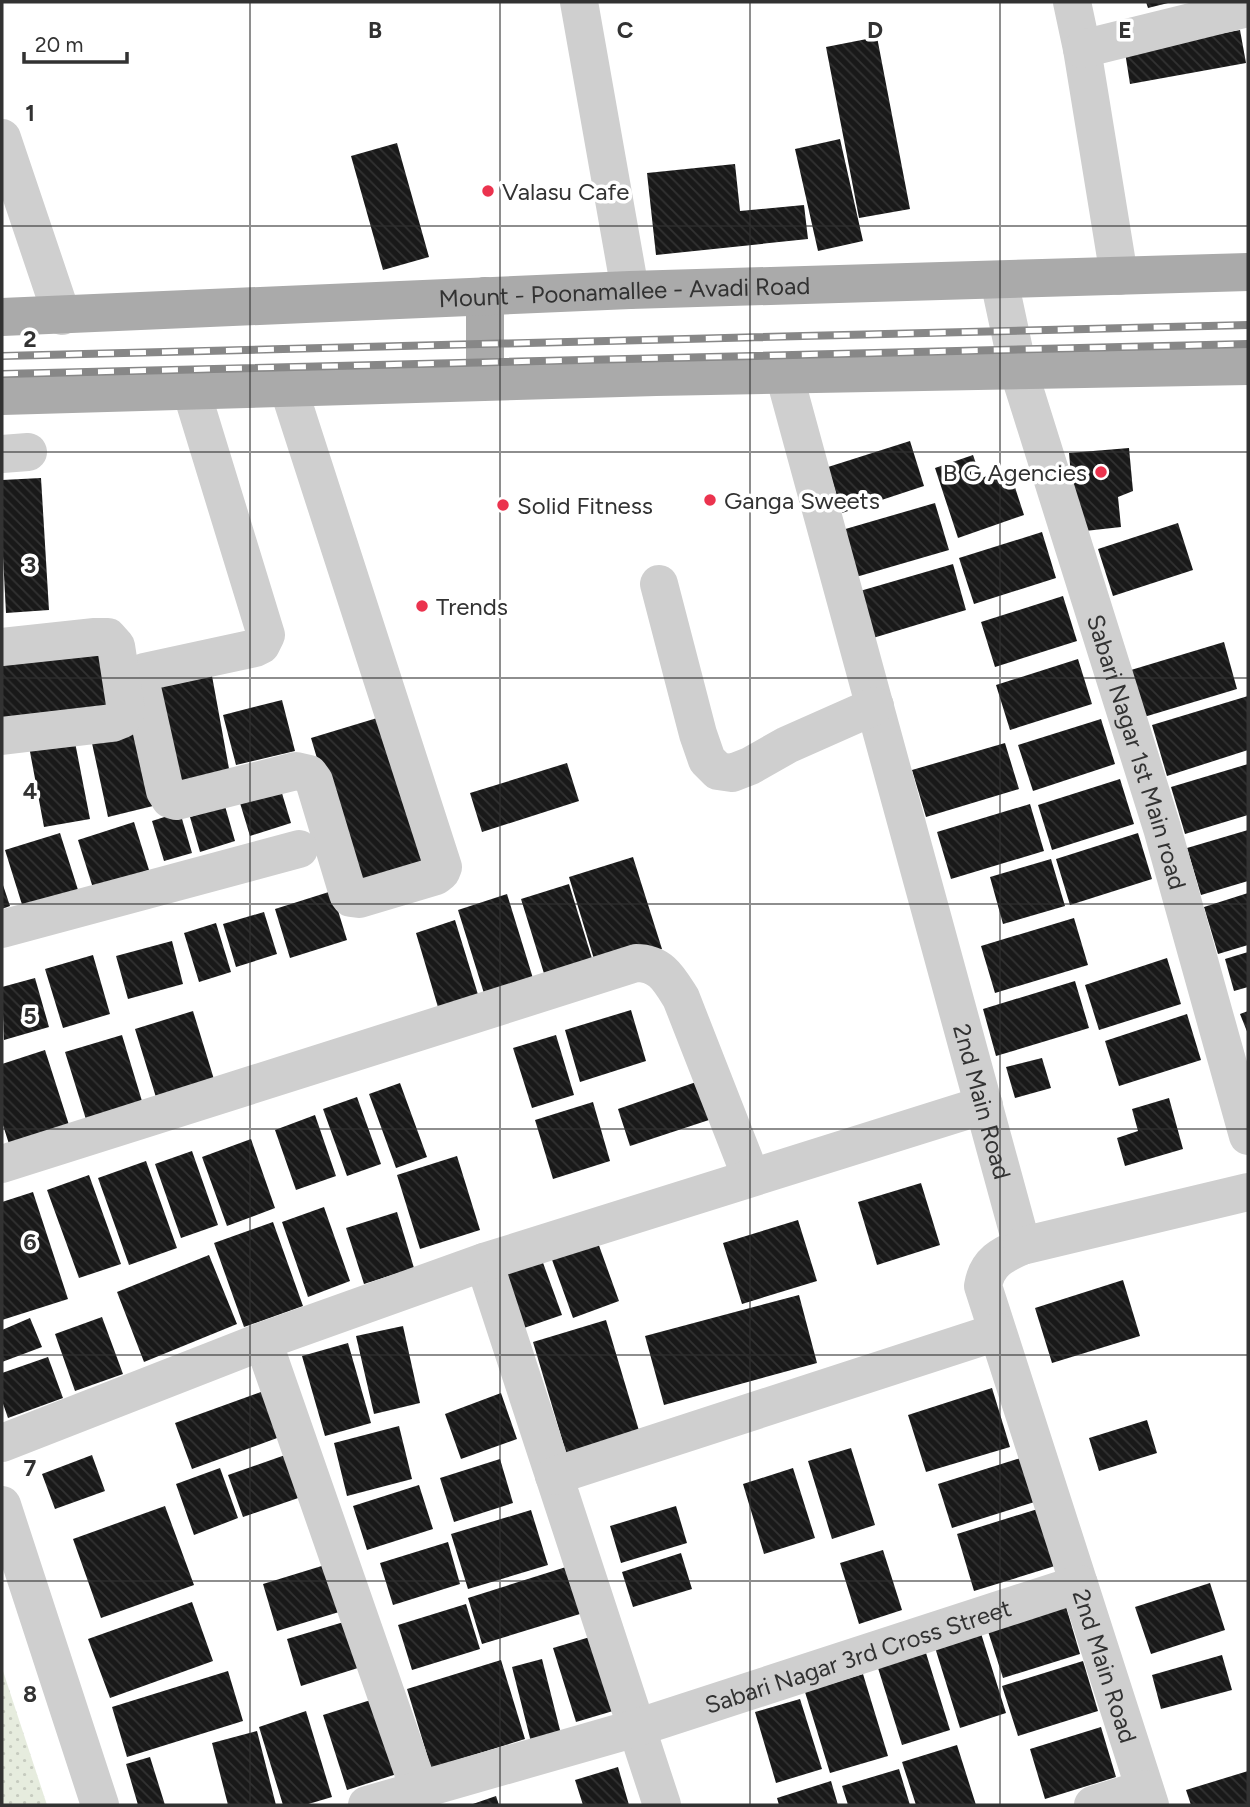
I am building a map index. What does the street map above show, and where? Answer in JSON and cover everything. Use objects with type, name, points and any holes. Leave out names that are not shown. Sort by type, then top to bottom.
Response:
[{"type":"main road","name":"Mount - Poonamallee - Avadi Road","points":[[2,317],[630,290],[1248,272]]},
{"type":"main road","points":[[485,296],[485,381]]},
{"type":"main road","points":[[2,396],[485,381],[1248,366]]},
{"type":"street","points":[[579,2],[630,290]]},
{"type":"street","points":[[1072,2],[1119,276]]},
{"type":"street","points":[[1082,49],[1248,8]]},
{"type":"street","points":[[2,138],[14,210],[62,316]]},
{"type":"street","name":"Sabari Nagar 1st Main road","points":[[999,280],[1018,369],[1162,828],[1248,1136]]},
{"type":"street","name":"2nd Main Road","points":[[784,374],[1022,1246],[1002,1255],[985,1273],[983,1286],[1147,1797]]},
{"type":"street","points":[[191,390],[266,635],[261,645],[255,648],[144,672],[141,683],[167,796],[176,801],[296,771],[309,774],[314,781],[348,894],[351,898],[359,899],[436,876],[443,867],[288,387]]},
{"type":"street","points":[[659,584],[698,734],[707,760],[718,771],[732,773],[750,766],[787,745],[875,706]]},
{"type":"street","points":[[2,647],[95,636],[108,637],[116,646],[127,711],[122,719],[112,723],[2,736]]},
{"type":"street","points":[[2,929],[299,849]]},
{"type":"street","points":[[2,1164],[636,963],[648,963],[668,978],[681,998],[751,1177]]},
{"type":"street","points":[[2,1443],[263,1341],[484,1262],[984,1105]]},
{"type":"street","points":[[1022,1246],[1248,1192]]},
{"type":"street","points":[[484,1262],[662,1805]]},
{"type":"street","points":[[554,1476],[997,1332]]},
{"type":"street","points":[[263,1341],[419,1789]]},
{"type":"street","points":[[2,1504],[100,1805]]},
{"type":"street","name":"Sabari Nagar 3rd Cross Street","points":[[367,1805],[636,1728],[1079,1584]]},
{"type":"street","points":[[1093,1805],[1147,1797]]},
{"type":"shaded area","points":[[2,1668],[47,1805],[2,1805]]},
{"type":"building","points":[[1146,2],[1168,2],[1168,3],[1148,8]]},
{"type":"building","points":[[1240,30],[1246,63],[1130,84],[1125,52]]},
{"type":"building","points":[[877,37],[910,209],[859,218],[826,47]]},
{"type":"building","points":[[840,139],[863,241],[818,251],[795,149]]},
{"type":"building","points":[[397,143],[429,257],[383,270],[351,156]]},
{"type":"building","points":[[735,164],[740,211],[804,205],[808,239],[656,255],[647,173]]},
{"type":"building","points":[[910,441],[924,486],[842,513],[828,467]]},
{"type":"building","name":"B G Agencies","points":[[1129,448],[1133,491],[1118,497],[1121,527],[1076,532],[1069,453]]},
{"type":"building","points":[[973,455],[981,478],[1009,469],[1024,515],[958,538],[935,468]]},
{"type":"building","points":[[41,478],[49,610],[6,613],[2,480]]},
{"type":"building","points":[[935,503],[949,550],[856,577],[842,530]]},
{"type":"building","points":[[1178,523],[1193,570],[1113,596],[1098,549]]},
{"type":"building","points":[[1042,532],[1056,578],[974,604],[959,558]]},
{"type":"building","points":[[953,564],[966,610],[873,638],[860,591]]},
{"type":"building","points":[[1063,596],[1077,641],[995,667],[981,622]]},
{"type":"building","points":[[1224,642],[1237,689],[1144,717],[1131,670]]},
{"type":"building","points":[[108,644],[114,716],[2,727],[2,654]]},
{"type":"building","points":[[1078,659],[1092,704],[1010,730],[996,685]]},
{"type":"building","points":[[210,665],[232,785],[179,795],[156,675]]},
{"type":"building","points":[[1248,696],[1248,750],[1167,776],[1152,725]]},
{"type":"building","points":[[282,700],[295,751],[236,765],[223,715]]},
{"type":"building","points":[[387,715],[432,867],[356,890],[311,738]]},
{"type":"building","points":[[1101,719],[1115,764],[1033,791],[1018,745]]},
{"type":"building","points":[[135,725],[153,806],[108,817],[90,734]]},
{"type":"building","points":[[73,732],[90,819],[44,827],[28,741]]},
{"type":"building","points":[[1005,743],[1019,789],[926,817],[912,770]]},
{"type":"building","points":[[567,763],[579,801],[482,832],[470,793]]},
{"type":"building","points":[[1248,764],[1248,815],[1185,834],[1171,787]]},
{"type":"building","points":[[1120,779],[1134,824],[1052,850],[1038,805]]},
{"type":"building","points":[[281,790],[291,823],[250,836],[240,803]]},
{"type":"building","points":[[1030,804],[1044,851],[951,879],[937,832]]},
{"type":"building","points":[[225,806],[235,841],[200,852],[190,817]]},
{"type":"building","points":[[180,812],[192,853],[164,861],[152,821]]},
{"type":"building","points":[[134,822],[149,870],[93,888],[78,840]]},
{"type":"building","points":[[1248,830],[1248,881],[1201,895],[1187,848]]},
{"type":"building","points":[[60,833],[79,893],[24,911],[5,850]]},
{"type":"building","points":[[1138,833],[1152,879],[1070,905],[1056,859]]},
{"type":"building","points":[[633,857],[662,949],[597,969],[569,877]]},
{"type":"building","points":[[1051,859],[1065,906],[1003,924],[990,877]]},
{"type":"building","points":[[2,882],[10,906],[2,909]]},
{"type":"building","points":[[569,884],[594,965],[546,980],[521,899]]},
{"type":"building","points":[[332,891],[347,940],[290,958],[275,909]]},
{"type":"building","points":[[1248,893],[1248,945],[1218,954],[1204,907]]},
{"type":"building","points":[[507,894],[536,988],[487,1003],[458,910]]},
{"type":"building","points":[[264,912],[277,954],[236,967],[223,924]]},
{"type":"building","points":[[1074,918],[1088,965],[995,993],[981,946]]},
{"type":"building","points":[[455,920],[480,1001],[440,1014],[416,933]]},
{"type":"building","points":[[216,923],[231,972],[199,982],[184,933]]},
{"type":"building","points":[[172,941],[183,984],[128,999],[116,956]]},
{"type":"building","points":[[1248,952],[1248,987],[1234,991],[1225,959]]},
{"type":"building","points":[[93,955],[110,1014],[63,1028],[45,969]]},
{"type":"building","points":[[1167,958],[1181,1004],[1099,1030],[1085,985]]},
{"type":"building","points":[[35,978],[49,1027],[4,1040],[2,987]]},
{"type":"building","points":[[1075,981],[1089,1028],[996,1056],[983,1009]]},
{"type":"building","points":[[631,1010],[646,1061],[580,1082],[565,1030]]},
{"type":"building","points":[[193,1011],[217,1089],[159,1107],[135,1029]]},
{"type":"building","points":[[1248,1011],[1248,1034],[1240,1014]]},
{"type":"building","points":[[1187,1014],[1201,1060],[1119,1086],[1105,1041]]},
{"type":"building","points":[[122,1035],[145,1111],[89,1129],[65,1052]]},
{"type":"building","points":[[556,1035],[574,1095],[532,1108],[513,1048]]},
{"type":"building","points":[[45,1050],[69,1125],[9,1144],[2,1122],[2,1064]]},
{"type":"building","points":[[1042,1058],[1051,1088],[1015,1098],[1006,1067]]},
{"type":"building","points":[[702,1080],[715,1118],[630,1146],[618,1109]]},
{"type":"building","points":[[400,1083],[427,1157],[396,1168],[369,1094]]},
{"type":"building","points":[[357,1097],[381,1164],[347,1176],[323,1109]]},
{"type":"building","points":[[1169,1098],[1183,1149],[1125,1166],[1117,1138],[1138,1131],[1132,1109]]},
{"type":"building","points":[[593,1102],[610,1161],[553,1179],[535,1120]]},
{"type":"building","points":[[315,1115],[336,1176],[296,1190],[275,1130]]},
{"type":"building","points":[[251,1139],[275,1208],[227,1226],[202,1157]]},
{"type":"building","points":[[192,1151],[218,1225],[181,1238],[155,1164]]},
{"type":"building","points":[[457,1156],[480,1230],[420,1249],[397,1175]]},
{"type":"building","points":[[146,1161],[177,1248],[129,1265],[98,1178]]},
{"type":"building","points":[[89,1175],[121,1264],[79,1278],[47,1190]]},
{"type":"building","points":[[921,1183],[940,1245],[877,1265],[858,1202]]},
{"type":"building","points":[[33,1192],[68,1299],[2,1320],[2,1202]]},
{"type":"building","points":[[324,1207],[350,1281],[308,1297],[282,1222]]},
{"type":"building","points":[[397,1212],[414,1268],[364,1284],[346,1228]]},
{"type":"building","points":[[798,1220],[817,1281],[742,1304],[723,1243]]},
{"type":"building","points":[[273,1222],[303,1306],[244,1327],[214,1243]]},
{"type":"building","points":[[597,1240],[619,1301],[573,1318],[551,1257]]},
{"type":"building","points":[[209,1255],[237,1324],[144,1362],[117,1292]]},
{"type":"building","points":[[542,1260],[562,1315],[524,1328],[505,1274]]},
{"type":"building","points":[[1123,1280],[1140,1336],[1052,1363],[1035,1308]]},
{"type":"building","points":[[799,1295],[817,1363],[664,1405],[645,1336]]},
{"type":"building","points":[[102,1317],[123,1374],[75,1391],[55,1334]]},
{"type":"building","points":[[30,1318],[42,1347],[2,1362],[2,1330]]},
{"type":"building","points":[[606,1320],[640,1434],[567,1456],[533,1342]]},
{"type":"building","points":[[403,1326],[420,1403],[374,1414],[356,1336]]},
{"type":"building","points":[[348,1343],[371,1423],[325,1436],[302,1356]]},
{"type":"building","points":[[48,1357],[63,1398],[8,1418],[2,1401],[2,1373]]},
{"type":"building","points":[[272,1388],[288,1434],[192,1469],[175,1423]]},
{"type":"building","points":[[992,1388],[1010,1447],[926,1472],[908,1415]]},
{"type":"building","points":[[501,1393],[517,1439],[461,1459],[445,1414]]},
{"type":"building","points":[[1147,1420],[1157,1453],[1099,1471],[1089,1438]]},
{"type":"building","points":[[399,1426],[412,1479],[347,1496],[334,1443]]},
{"type":"building","points":[[851,1448],[875,1525],[832,1539],[808,1461]]},
{"type":"building","points":[[288,1454],[304,1496],[243,1517],[228,1475]]},
{"type":"building","points":[[92,1455],[105,1491],[55,1509],[42,1474]]},
{"type":"building","points":[[1027,1456],[1041,1500],[952,1528],[938,1484]]},
{"type":"building","points":[[500,1459],[513,1503],[454,1522],[440,1478]]},
{"type":"building","points":[[220,1468],[238,1518],[194,1535],[176,1484]]},
{"type":"building","points":[[793,1468],[815,1538],[764,1554],[743,1484]]},
{"type":"building","points":[[419,1485],[433,1529],[367,1550],[353,1506]]},
{"type":"building","points":[[165,1506],[194,1585],[101,1618],[73,1539]]},
{"type":"building","points":[[676,1506],[687,1543],[621,1563],[610,1526]]},
{"type":"building","points":[[1041,1508],[1058,1565],[974,1591],[957,1534]]},
{"type":"building","points":[[531,1510],[548,1565],[468,1589],[451,1534]]},
{"type":"building","points":[[448,1542],[460,1584],[393,1605],[380,1563]]},
{"type":"building","points":[[883,1550],[902,1610],[859,1624],[840,1563]]},
{"type":"building","points":[[681,1553],[692,1589],[633,1607],[622,1572]]},
{"type":"building","points":[[325,1565],[339,1612],[277,1631],[263,1584]]},
{"type":"building","points":[[566,1567],[580,1614],[482,1644],[468,1598]]},
{"type":"building","points":[[1210,1583],[1225,1630],[1151,1654],[1135,1607]]},
{"type":"building","points":[[1064,1600],[1080,1654],[1003,1678],[986,1625]]},
{"type":"building","points":[[192,1602],[213,1661],[110,1698],[88,1639]]},
{"type":"building","points":[[466,1604],[480,1649],[412,1670],[398,1625]]},
{"type":"building","points":[[347,1621],[361,1667],[301,1686],[287,1639]]},
{"type":"building","points":[[979,1627],[1006,1713],[960,1728],[933,1641]]},
{"type":"building","points":[[590,1637],[613,1711],[576,1722],[553,1648]]},
{"type":"building","points":[[926,1653],[950,1730],[902,1745],[878,1668]]},
{"type":"building","points":[[1222,1655],[1232,1690],[1161,1709],[1152,1675]]},
{"type":"building","points":[[542,1659],[562,1738],[532,1746],[512,1667]]},
{"type":"building","points":[[501,1660],[525,1739],[431,1768],[407,1689]]},
{"type":"building","points":[[1083,1661],[1098,1711],[1018,1736],[1002,1686]]},
{"type":"building","points":[[228,1671],[243,1721],[127,1757],[112,1707]]},
{"type":"building","points":[[863,1674],[888,1756],[830,1773],[805,1692]]},
{"type":"building","points":[[377,1698],[400,1773],[347,1790],[323,1715]]},
{"type":"building","points":[[800,1699],[822,1769],[776,1783],[755,1712]]},
{"type":"building","points":[[306,1711],[332,1797],[305,1805],[283,1805],[259,1727]]},
{"type":"building","points":[[1101,1727],[1116,1777],[1045,1799],[1030,1749]]},
{"type":"building","points":[[257,1731],[276,1805],[228,1805],[212,1743]]},
{"type":"building","points":[[957,1745],[976,1805],[916,1805],[902,1762]]},
{"type":"building","points":[[150,1757],[165,1805],[138,1805],[126,1764]]},
{"type":"building","points":[[618,1767],[629,1805],[583,1805],[575,1780]]},
{"type":"building","points":[[899,1769],[910,1805],[848,1805],[842,1786]]},
{"type":"building","points":[[1248,1771],[1248,1805],[1191,1805],[1186,1790]]},
{"type":"building","points":[[831,1781],[838,1805],[779,1805],[777,1798]]},
{"type":"building","points":[[496,1796],[499,1805],[470,1805]]},
{"type":"railway","points":[[2,356],[1248,325]]},
{"type":"railway","points":[[2,374],[1248,344]]},
{"type":"place","name":"Valasu Cafe","points":[[488,191]]},
{"type":"place","name":"B G Agencies","points":[[1101,472]]},
{"type":"place","name":"Ganga Sweets","points":[[710,500]]},
{"type":"place","name":"Solid Fitness","points":[[503,505]]},
{"type":"place","name":"Trends","points":[[422,606]]}]
